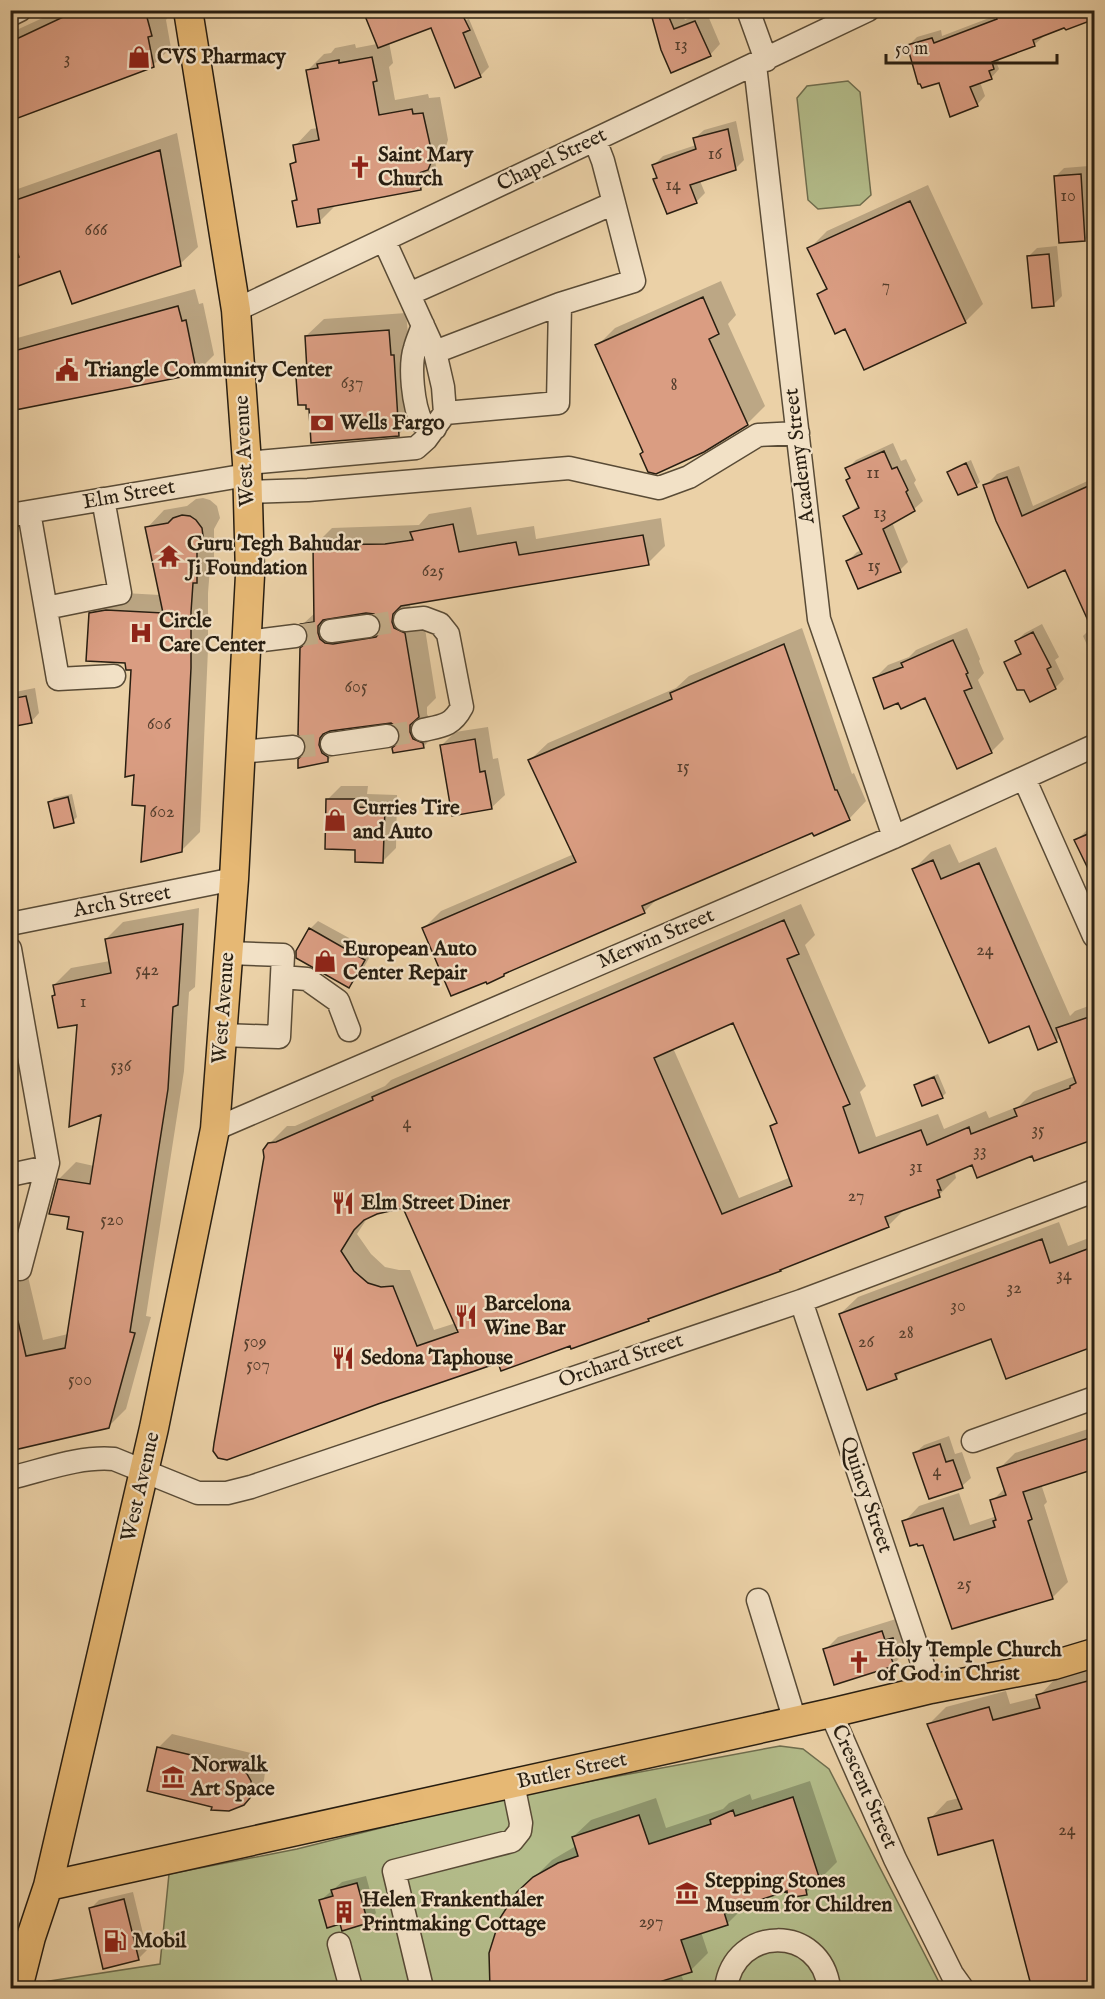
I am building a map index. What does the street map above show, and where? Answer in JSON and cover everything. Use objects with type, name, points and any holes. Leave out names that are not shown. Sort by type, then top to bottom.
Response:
[{"type":"main road","name":"West Avenue","points":[[18,1989],[31,1937],[48,1886],[144,1472],[215,1129],[234,879],[250,575],[247,476],[236,310],[188,10]]},
{"type":"main road","name":"Butler Street","points":[[48,1886],[931,1689],[1054,1665],[1095,1653]]},
{"type":"street","points":[[10,15],[20,10]]},
{"type":"street","name":"Academy Street","points":[[748,10],[760,62],[819,619],[894,837]]},
{"type":"street","name":"Chapel Street","points":[[236,310],[868,10]]},
{"type":"street","points":[[435,352],[560,304],[634,281],[603,161],[595,140]]},
{"type":"street","points":[[409,294],[614,203]]},
{"type":"street","points":[[247,476],[416,448],[440,420],[443,387],[435,352],[384,240]]},
{"type":"street","points":[[423,325],[414,350],[413,386],[417,413],[422,423],[558,403],[560,304]]},
{"type":"street","points":[[247,476],[308,490],[569,468],[659,488],[688,477],[758,435],[798,433]]},
{"type":"street","name":"Elm Street","points":[[20,514],[247,476]]},
{"type":"street","points":[[46,608],[120,593],[103,499]]},
{"type":"street","points":[[20,514],[46,608],[58,679],[114,676]]},
{"type":"street","points":[[405,621],[424,618],[440,624],[448,634],[462,707],[456,718],[446,725],[423,730]]},
{"type":"street","points":[[331,631],[368,626]]},
{"type":"street","points":[[247,642],[296,636]]},
{"type":"street","points":[[333,744],[387,736]]},
{"type":"street","name":"Merwin Street","points":[[215,1129],[894,837],[1095,746]]},
{"type":"street","points":[[241,752],[293,747]]},
{"type":"street","points":[[1024,778],[1095,936]]},
{"type":"street","name":"Arch Street","points":[[10,924],[234,879]]},
{"type":"street","points":[[10,949],[47,1167],[20,1269]]},
{"type":"street","points":[[222,1035],[279,1037],[283,955],[228,953]]},
{"type":"street","points":[[282,977],[307,979],[338,1001],[349,1030]]},
{"type":"street","points":[[10,1175],[47,1167]]},
{"type":"street","name":"Orchard Street","points":[[10,1478],[100,1457],[114,1459],[198,1493],[227,1493],[243,1489],[801,1300],[1095,1191]]},
{"type":"street","name":"Quincy Street","points":[[801,1300],[931,1689]]},
{"type":"street","points":[[973,1441],[1095,1398]]},
{"type":"street","points":[[758,1600],[795,1721]]},
{"type":"street","name":"Crescent Street","points":[[831,1713],[895,1859],[952,1974],[962,1989]]},
{"type":"street","points":[[423,1989],[394,1871],[512,1841],[520,1831],[521,1823],[513,1784]]},
{"type":"street","points":[[726,1989],[727,1979],[733,1965],[742,1954],[760,1943],[782,1940],[796,1943],[808,1950],[820,1962],[827,1977],[829,1989]]},
{"type":"street","points":[[339,1944],[351,1989]]},
{"type":"green space","points":[[848,81],[860,92],[871,195],[860,205],[818,209],[808,200],[797,98],[807,86]]},
{"type":"green space","points":[[780,1746],[803,1749],[829,1769],[942,1988],[36,1988],[37,1983],[160,1964],[169,1874],[297,1849],[500,1798]]},
{"type":"building","points":[[78,10],[145,10],[152,36],[148,37],[154,67],[10,121],[10,42]]},
{"type":"building","points":[[650,10],[666,10],[674,29],[695,21],[711,56],[671,73],[661,50]]},
{"type":"building","points":[[994,10],[1095,10],[1095,19],[1033,40],[1035,46],[992,62],[994,69],[989,71],[992,79],[970,87],[978,106],[950,117],[939,83],[922,88],[918,84],[907,45],[932,38],[934,43],[997,19]]},
{"type":"building","points":[[363,11],[472,11],[463,16],[470,30],[463,33],[481,77],[455,88],[431,28],[378,48]]},
{"type":"building","name":"Saint Mary Church","points":[[372,57],[377,81],[373,82],[379,115],[412,109],[413,114],[423,113],[433,158],[428,170],[419,173],[421,190],[318,209],[320,223],[297,227],[292,201],[297,200],[290,164],[296,162],[293,145],[319,140],[306,70],[318,68],[317,64]]},
{"type":"building","points":[[728,129],[736,170],[690,185],[697,203],[667,214],[653,179],[657,178],[652,165],[696,149],[693,138]]},
{"type":"building","points":[[160,150],[181,266],[72,304],[60,271],[18,286],[10,265],[10,260],[19,257],[10,232],[10,202]]},
{"type":"building","points":[[1081,174],[1085,241],[1059,243],[1054,176]]},
{"type":"building","points":[[910,201],[966,323],[864,370],[845,329],[835,334],[817,294],[827,289],[807,248]]},
{"type":"building","points":[[1049,254],[1054,306],[1032,308],[1027,256]]},
{"type":"building","points":[[703,297],[719,334],[709,339],[748,425],[704,452],[656,474],[648,472],[640,454],[643,452],[595,345]]},
{"type":"building","points":[[178,306],[182,321],[186,320],[197,374],[10,411],[10,352]]},
{"type":"building","points":[[389,330],[391,355],[394,355],[399,436],[311,443],[309,409],[306,409],[306,405],[298,405],[296,377],[304,376],[304,371],[307,371],[305,336]]},
{"type":"building","points":[[884,451],[892,469],[897,467],[915,511],[883,529],[901,572],[858,589],[846,561],[862,554],[843,516],[859,508],[846,480],[850,478],[845,468]]},
{"type":"building","points":[[966,463],[977,487],[958,495],[947,472]]},
{"type":"building","points":[[1007,477],[1022,516],[1095,483],[1095,636],[1065,570],[1028,588],[996,521],[983,485]]},
{"type":"building","points":[[182,515],[196,520],[202,528],[203,536],[197,548],[197,583],[193,583],[191,612],[191,668],[182,852],[141,862],[145,806],[132,805],[134,775],[125,777],[131,670],[126,670],[125,663],[86,661],[89,613],[106,610],[163,613],[145,527],[168,523],[173,518]]},
{"type":"building","points":[[453,524],[459,552],[516,542],[519,555],[643,535],[649,565],[401,606],[393,614],[392,622],[394,628],[405,633],[419,717],[410,725],[410,732],[413,739],[423,743],[424,748],[393,753],[392,748],[399,742],[400,735],[398,728],[391,723],[330,731],[323,734],[319,745],[322,753],[328,757],[328,762],[298,768],[298,759],[305,753],[306,746],[304,740],[298,735],[300,648],[307,642],[308,635],[306,628],[301,624],[314,622],[313,545],[385,544],[413,540],[410,532]],"holes":[[[366,613],[374,614],[381,624],[380,632],[376,637],[333,644],[325,643],[320,639],[318,626],[323,620]]]},
{"type":"building","points":[[1033,632],[1051,667],[1047,669],[1056,689],[1030,702],[1024,690],[1017,690],[1004,662],[1021,654],[1015,641]]},
{"type":"building","points":[[953,640],[968,673],[966,674],[972,688],[964,691],[992,753],[957,769],[925,698],[901,709],[898,703],[884,709],[873,678],[903,667],[901,663]]},
{"type":"building","points":[[784,644],[835,790],[850,820],[814,836],[812,833],[642,906],[645,913],[504,974],[487,984],[486,982],[451,996],[422,928],[576,862],[528,760],[672,699],[670,693]]},
{"type":"building","points":[[26,696],[32,723],[10,727],[10,699]]},
{"type":"building","points":[[475,739],[480,772],[485,771],[492,809],[452,816],[440,745]]},
{"type":"building","points":[[68,797],[74,823],[54,828],[48,802]]},
{"type":"building","points":[[326,799],[355,799],[355,807],[385,808],[383,863],[355,862],[355,850],[325,849]]},
{"type":"building","points":[[1095,831],[1095,883],[1074,840]]},
{"type":"building","points":[[933,860],[941,879],[979,863],[1057,1042],[1038,1050],[1029,1026],[989,1043],[912,869]]},
{"type":"building","points":[[784,920],[799,954],[787,959],[850,1104],[843,1107],[859,1153],[921,1130],[927,1145],[969,1127],[971,1134],[1017,1116],[1014,1109],[1070,1088],[1076,1083],[1056,1028],[1095,1015],[1095,1139],[1034,1161],[1032,1156],[977,1178],[972,1165],[937,1180],[941,1190],[938,1190],[940,1197],[885,1217],[889,1227],[781,1271],[648,1319],[649,1321],[501,1371],[498,1363],[378,1404],[227,1460],[218,1458],[213,1451],[214,1443],[264,1157],[263,1150],[268,1143],[276,1142],[373,1100],[372,1097]],"holes":[[[733,1023],[777,1123],[770,1126],[792,1186],[722,1214],[654,1058]],[[403,1208],[458,1332],[417,1346],[393,1286],[381,1287],[368,1283],[354,1271],[341,1251],[354,1230],[364,1220],[377,1214]]]},
{"type":"building","points":[[183,924],[178,1005],[173,1007],[168,1089],[130,1332],[135,1333],[109,1428],[14,1450],[13,1443],[10,1444],[10,1322],[18,1321],[26,1356],[65,1348],[83,1232],[67,1229],[69,1217],[49,1214],[58,1179],[90,1184],[101,1115],[69,1127],[77,1025],[58,1028],[52,996],[55,995],[53,985],[111,973],[105,939]]},
{"type":"building","points":[[309,928],[365,960],[349,988],[296,958],[296,951]]},
{"type":"building","points":[[934,1077],[943,1098],[922,1106],[914,1085]]},
{"type":"building","points":[[1042,1239],[1050,1263],[1090,1248],[1095,1260],[1095,1346],[1006,1379],[991,1339],[895,1374],[897,1379],[867,1390],[839,1314]]},
{"type":"building","points":[[1095,1436],[1095,1469],[1023,1492],[1032,1519],[1028,1521],[1053,1599],[952,1629],[923,1545],[910,1546],[902,1521],[943,1508],[954,1540],[995,1527],[993,1521],[996,1520],[990,1500],[1006,1495],[997,1468]]},
{"type":"building","points":[[940,1444],[946,1462],[953,1460],[963,1488],[929,1499],[913,1453]]},
{"type":"building","name":"Holy Temple Church of God in Christ","points":[[882,1631],[885,1640],[893,1638],[898,1655],[891,1657],[894,1666],[834,1685],[823,1649]]},
{"type":"building","points":[[1095,1679],[1095,1989],[1032,1989],[993,1840],[938,1855],[928,1818],[962,1809],[927,1724],[989,1707],[993,1720],[1040,1708],[1036,1695]]},
{"type":"building","points":[[157,1747],[238,1766],[251,1781],[250,1798],[244,1805],[229,1811],[211,1810],[212,1807],[147,1791]]},
{"type":"building","name":"Stepping Stones Museum for Children","points":[[793,1797],[820,1880],[805,1885],[807,1895],[788,1898],[787,1891],[724,1912],[728,1925],[681,1940],[692,1972],[662,1981],[660,1989],[490,1989],[489,1953],[500,1918],[517,1892],[533,1877],[558,1863],[578,1856],[572,1837],[639,1815],[649,1844],[711,1824],[710,1820],[733,1810],[735,1816]]},
{"type":"building","name":"Helen Frankenthaler Printmaking Cottage","points":[[357,1883],[368,1923],[342,1931],[340,1924],[327,1928],[319,1900],[333,1896],[331,1890]]},
{"type":"building","points":[[124,1899],[139,1960],[103,1969],[89,1908]]},
{"type":"tunnel","points":[[368,626],[405,620]]},
{"type":"tunnel","points":[[295,636],[331,631]]},
{"type":"tunnel","points":[[387,736],[423,730]]},
{"type":"tunnel","points":[[293,747],[332,744]]},
{"type":"place","name":"CVS Pharmacy","points":[[139,57]]},
{"type":"place","name":"Saint Mary Church","points":[[360,167]]},
{"type":"place","name":"Triangle Community Center","points":[[67,370]]},
{"type":"place","name":"Wells Fargo","points":[[322,423]]},
{"type":"place","name":"Guru Tegh Bahudar Ji Foundation","points":[[169,556]]},
{"type":"place","name":"Circle Care Center","points":[[141,633]]},
{"type":"place","name":"Curries Tire and Auto","points":[[335,820]]},
{"type":"place","name":"European Auto Center Repair","points":[[325,961]]},
{"type":"place","name":"Elm Street Diner","points":[[343,1203]]},
{"type":"place","name":"Barcelona Wine Bar","points":[[466,1316]]},
{"type":"place","name":"Sedona Taphouse","points":[[343,1358]]},
{"type":"place","name":"Holy Temple Church of God in Christ","points":[[859,1662]]},
{"type":"place","name":"Norwalk Art Space","points":[[173,1777]]},
{"type":"place","name":"Stepping Stones Museum for Children","points":[[687,1893]]},
{"type":"place","name":"Helen Frankenthaler Printmaking Cottage","points":[[344,1912]]},
{"type":"place","name":"Mobil","points":[[115,1941]]}]
